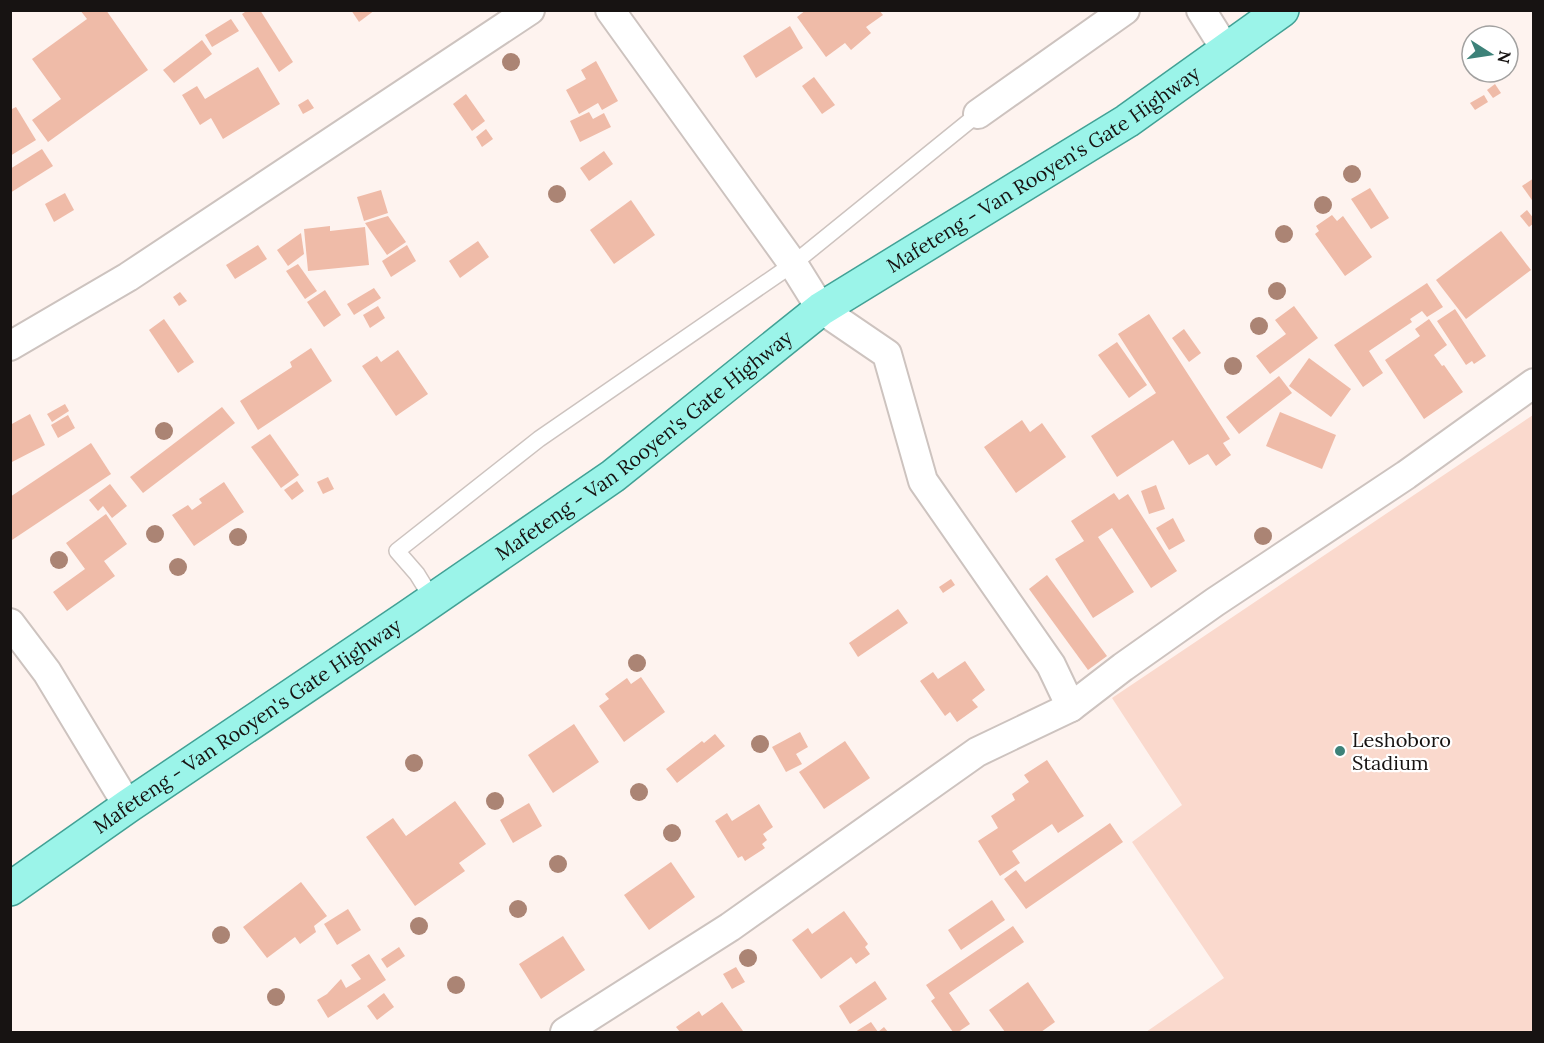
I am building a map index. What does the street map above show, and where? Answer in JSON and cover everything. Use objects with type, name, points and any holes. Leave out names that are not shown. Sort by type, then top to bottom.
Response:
[{"type":"main road","name":"Mafeteng - Van Rooyen's Gate Highway","points":[[10,889],[613,476],[821,309],[1126,121],[1282,10]]},
{"type":"street","points":[[10,346],[128,277],[530,10]]},
{"type":"street","points":[[610,10],[793,264],[821,309],[886,354],[923,481],[1051,665],[1071,707]]},
{"type":"street","points":[[978,114],[1125,10]]},
{"type":"street","points":[[1201,10],[1226,50]]},
{"type":"street","points":[[565,1032],[730,927],[977,752],[1071,707],[1215,602],[1406,475],[1533,383]]},
{"type":"street","points":[[10,623],[47,672],[128,806]]},
{"type":"lane","points":[[433,600],[417,574],[397,550],[539,439],[793,264],[978,114]]},
{"type":"shaded area","name":"Leshoboro Stadium","points":[[1533,415],[1533,1032],[1146,1032],[1224,978],[1132,842],[1182,805],[1112,698]]},
{"type":"building","points":[[80,10],[106,10],[148,70],[48,142],[32,120],[61,99],[32,59],[87,19]]},
{"type":"building","points":[[248,10],[260,10],[293,62],[279,72],[242,14]]},
{"type":"building","points":[[351,10],[375,10],[359,22]]},
{"type":"building","points":[[806,10],[879,10],[883,15],[866,27],[871,33],[851,50],[845,43],[826,57],[797,17]]},
{"type":"building","points":[[231,19],[239,31],[212,47],[205,35]]},
{"type":"building","points":[[790,26],[803,48],[756,78],[743,56]]},
{"type":"building","points":[[202,40],[212,54],[174,83],[163,70]]},
{"type":"building","points":[[596,61],[618,101],[602,110],[598,103],[579,114],[566,90],[586,79],[581,70]]},
{"type":"building","points":[[258,67],[280,104],[223,139],[211,118],[200,125],[182,95],[197,86],[205,99]]},
{"type":"building","points":[[814,77],[835,105],[822,114],[802,86]]},
{"type":"building","points":[[1495,84],[1501,93],[1493,98],[1487,90]]},
{"type":"building","points":[[466,94],[485,121],[472,131],[453,104]]},
{"type":"building","points":[[1484,95],[1488,102],[1475,110],[1470,103]]},
{"type":"building","points":[[308,99],[314,108],[303,114],[298,105]]},
{"type":"building","points":[[16,107],[36,140],[10,156],[10,110]]},
{"type":"building","points":[[589,112],[593,119],[604,113],[611,127],[580,142],[570,121]]},
{"type":"building","points":[[486,129],[493,139],[482,147],[476,137]]},
{"type":"building","points":[[42,149],[53,166],[10,193],[10,169]]},
{"type":"building","points":[[604,151],[613,164],[589,181],[580,168]]},
{"type":"building","points":[[1534,178],[1534,203],[1522,186]]},
{"type":"building","points":[[1370,188],[1389,218],[1371,229],[1351,199]]},
{"type":"building","points":[[381,190],[388,213],[364,221],[357,197]]},
{"type":"building","points":[[65,193],[74,210],[54,222],[45,204]]},
{"type":"building","points":[[631,200],[655,235],[614,264],[590,230]]},
{"type":"building","points":[[1527,210],[1534,219],[1534,223],[1529,227],[1520,216]]},
{"type":"building","points":[[1332,215],[1337,221],[1343,216],[1372,257],[1345,276],[1315,234],[1319,231],[1316,226]]},
{"type":"building","points":[[388,216],[406,242],[387,255],[365,223]]},
{"type":"building","points":[[330,226],[330,231],[365,227],[369,265],[308,271],[304,229]]},
{"type":"building","points":[[1501,231],[1531,270],[1466,319],[1436,280]]},
{"type":"building","points":[[301,233],[304,254],[288,266],[277,250]]},
{"type":"building","points":[[478,241],[489,257],[460,278],[449,261]]},
{"type":"building","points":[[258,245],[267,259],[235,279],[226,265]]},
{"type":"building","points":[[407,245],[416,261],[391,277],[382,261]]},
{"type":"building","points":[[298,264],[317,291],[305,299],[286,271]]},
{"type":"building","points":[[1427,283],[1443,307],[1427,317],[1422,311],[1410,319],[1412,322],[1369,351],[1383,373],[1363,387],[1334,345]]},
{"type":"building","points":[[374,288],[381,298],[354,315],[347,304]]},
{"type":"building","points":[[325,290],[341,315],[324,327],[307,302]]},
{"type":"building","points":[[180,292],[187,301],[179,306],[173,297]]},
{"type":"building","points":[[378,306],[385,318],[370,328],[363,315]]},
{"type":"building","points":[[1294,306],[1318,338],[1270,374],[1256,356],[1286,334],[1275,320]]},
{"type":"building","points":[[1455,309],[1486,356],[1474,364],[1472,361],[1466,365],[1437,321]]},
{"type":"building","points":[[1149,314],[1230,439],[1223,443],[1231,455],[1216,466],[1208,454],[1189,465],[1173,440],[1117,477],[1091,436],[1156,393],[1118,334]]},
{"type":"building","points":[[164,319],[194,362],[178,373],[149,330]]},
{"type":"building","points":[[1429,319],[1447,345],[1434,355],[1463,392],[1424,419],[1385,360],[1420,336],[1415,329]]},
{"type":"building","points":[[1184,329],[1201,353],[1189,362],[1172,338]]},
{"type":"building","points":[[1117,342],[1147,385],[1129,398],[1098,355]]},
{"type":"building","points":[[311,348],[332,381],[258,430],[240,401],[292,367],[290,362]]},
{"type":"building","points":[[398,350],[428,394],[396,416],[362,366],[377,356],[381,362]]},
{"type":"building","points":[[1309,358],[1351,389],[1331,417],[1289,386]]},
{"type":"building","points":[[1279,376],[1292,393],[1239,434],[1226,417]]},
{"type":"building","points":[[65,404],[69,411],[52,422],[47,414]]},
{"type":"building","points":[[222,407],[235,423],[143,493],[130,477]]},
{"type":"building","points":[[1280,412],[1336,435],[1322,469],[1266,446]]},
{"type":"building","points":[[30,414],[45,445],[10,463],[10,425]]},
{"type":"building","points":[[68,415],[75,428],[58,438],[51,425]]},
{"type":"building","points":[[1022,420],[1030,432],[1042,423],[1066,457],[1016,493],[984,447]]},
{"type":"building","points":[[270,434],[299,475],[281,488],[251,447]]},
{"type":"building","points":[[91,443],[111,474],[12,540],[10,537],[10,497]]},
{"type":"building","points":[[328,477],[334,489],[323,494],[317,482]]},
{"type":"building","points":[[297,481],[304,491],[292,500],[284,490]]},
{"type":"building","points":[[224,482],[244,512],[194,546],[172,515],[188,505],[192,510],[202,503],[199,499]]},
{"type":"building","points":[[110,484],[127,506],[112,518],[103,506],[98,511],[89,500]]},
{"type":"building","points":[[1156,485],[1165,509],[1149,514],[1141,491]]},
{"type":"building","points":[[1114,493],[1119,500],[1128,494],[1177,571],[1151,588],[1112,528],[1098,537],[1134,592],[1093,618],[1055,559],[1084,541],[1071,521]]},
{"type":"building","points":[[106,514],[127,544],[104,561],[115,576],[67,611],[53,592],[85,569],[66,543]]},
{"type":"building","points":[[1173,518],[1185,541],[1169,550],[1156,528]]},
{"type":"building","points":[[1047,575],[1107,656],[1088,670],[1029,589]]},
{"type":"building","points":[[951,579],[955,585],[943,593],[939,587]]},
{"type":"building","points":[[898,609],[908,623],[858,657],[849,643]]},
{"type":"building","points":[[965,661],[985,690],[972,700],[978,707],[957,722],[950,712],[945,716],[920,681],[933,672],[938,679]]},
{"type":"building","points":[[641,677],[665,712],[624,742],[599,706],[609,699],[605,694],[627,678],[631,684]]},
{"type":"building","points":[[574,724],[599,762],[553,793],[528,755]]},
{"type":"building","points":[[800,732],[808,747],[796,754],[802,764],[786,772],[772,747]]},
{"type":"building","points":[[715,734],[725,746],[677,783],[666,769],[702,741],[704,743]]},
{"type":"building","points":[[845,741],[870,778],[824,809],[799,772]]},
{"type":"building","points":[[1047,760],[1084,816],[1058,833],[1052,824],[1012,851],[1020,863],[1000,876],[978,841],[998,828],[991,816],[1015,800],[1012,794],[1029,782],[1024,775]]},
{"type":"building","points":[[455,801],[486,844],[459,863],[465,871],[415,906],[366,837],[393,818],[406,836]]},
{"type":"building","points":[[529,803],[542,826],[513,843],[500,820]]},
{"type":"building","points":[[759,804],[773,827],[763,834],[767,840],[762,844],[765,848],[745,861],[742,856],[738,858],[715,821],[727,813],[732,821]]},
{"type":"building","points":[[1110,823],[1123,842],[1026,909],[1004,879],[1016,870],[1025,882]]},
{"type":"building","points":[[671,862],[695,897],[649,930],[624,895]]},
{"type":"building","points":[[301,882],[327,916],[314,926],[316,932],[300,944],[295,937],[267,958],[243,927]]},
{"type":"building","points":[[992,900],[1005,920],[961,950],[948,930]]},
{"type":"building","points":[[348,909],[361,930],[337,945],[324,924]]},
{"type":"building","points":[[844,911],[868,944],[865,947],[870,954],[856,964],[851,957],[821,979],[792,940],[808,928],[812,934]]},
{"type":"building","points":[[1013,926],[1024,942],[949,993],[970,1024],[958,1032],[953,1032],[931,1001],[935,998],[926,985]]},
{"type":"building","points":[[563,936],[585,970],[541,999],[519,964]]},
{"type":"building","points":[[399,947],[405,956],[387,968],[381,959]]},
{"type":"building","points":[[369,954],[386,980],[328,1018],[317,1000],[327,994],[341,979],[346,988],[361,979],[351,965]]},
{"type":"building","points":[[736,967],[745,982],[732,989],[723,974]]},
{"type":"building","points":[[875,981],[887,999],[850,1024],[839,1006]]},
{"type":"building","points":[[1028,982],[1055,1022],[1041,1032],[1005,1032],[989,1010]]},
{"type":"building","points":[[384,993],[394,1007],[377,1020],[367,1006]]},
{"type":"building","points":[[722,1002],[743,1031],[680,1032],[676,1027],[699,1011],[702,1016]]},
{"type":"building","points":[[871,1022],[878,1032],[855,1032]]},
{"type":"building","points":[[884,1027],[888,1032],[878,1032]]},
{"type":"place","name":"Leshoboro Stadium","points":[[1340,751]]}]
